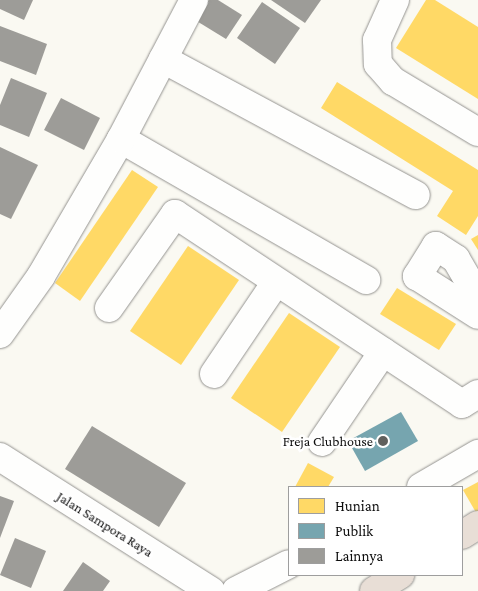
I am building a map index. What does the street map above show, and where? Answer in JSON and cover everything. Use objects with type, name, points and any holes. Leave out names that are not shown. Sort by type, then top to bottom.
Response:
[{"type":"highway","points":[[463,534],[478,525]]},
{"type":"highway","points":[[374,591],[398,576]]},
{"type":"street","points":[[0,334],[41,276],[121,139],[194,0]]},
{"type":"street","points":[[395,0],[377,40],[378,64],[393,81],[478,132]]},
{"type":"street","points":[[162,59],[416,195]]},
{"type":"street","points":[[121,139],[366,280]]},
{"type":"street","points":[[109,308],[175,214],[462,404],[478,394]]},
{"type":"street","points":[[478,298],[456,258],[436,246],[417,276],[478,315]]},
{"type":"street","points":[[214,374],[276,282]]},
{"type":"street","points":[[322,442],[383,352]]},
{"type":"street","points":[[423,486],[478,454]]},
{"type":"street","name":"Jalan Sampora Raya","points":[[0,457],[211,591]]},
{"type":"street","points":[[236,591],[288,565]]},
{"type":"building: Hunian","points":[[426,0],[435,0],[478,27],[478,99],[396,48]]},
{"type":"building: Hunian","points":[[337,82],[478,170],[478,216],[466,235],[437,216],[453,191],[321,108]]},
{"type":"building: Hunian","points":[[132,170],[158,187],[80,301],[55,283]]},
{"type":"building: Hunian","points":[[478,235],[478,250],[471,239]]},
{"type":"building: Hunian","points":[[188,246],[239,280],[181,365],[130,331]]},
{"type":"building: Hunian","points":[[397,288],[456,324],[439,350],[380,314]]},
{"type":"building: Hunian","points":[[289,313],[340,347],[282,432],[231,398]]},
{"type":"building: Hunian","points":[[308,463],[334,477],[329,486],[296,486]]},
{"type":"building: Hunian","points":[[478,482],[478,516],[463,490]]},
{"type":"building: Publik","name":"Freja Clubhouse","points":[[401,412],[418,441],[365,471],[348,441]]},
{"type":"building: Lainnya","points":[[0,0],[33,0],[24,20],[0,9]]},
{"type":"building: Lainnya","points":[[207,0],[218,0],[242,15],[226,39],[195,20]]},
{"type":"building: Lainnya","points":[[271,0],[321,0],[305,23]]},
{"type":"building: Lainnya","points":[[262,2],[300,28],[275,64],[237,38]]},
{"type":"building: Lainnya","points":[[0,26],[47,44],[36,75],[0,61]]},
{"type":"building: Lainnya","points":[[11,78],[47,93],[29,137],[0,125],[0,105]]},
{"type":"building: Lainnya","points":[[61,98],[100,118],[84,150],[44,130]]},
{"type":"building: Lainnya","points":[[0,147],[38,165],[11,219],[0,214]]},
{"type":"building: Lainnya","points":[[92,426],[186,483],[159,527],[65,469]]},
{"type":"building: Lainnya","points":[[0,496],[14,501],[0,538]]},
{"type":"building: Lainnya","points":[[15,538],[46,551],[31,588],[0,575]]},
{"type":"building: Lainnya","points":[[83,562],[110,581],[103,591],[63,591]]},
{"type":"place","name":"Freja Clubhouse","points":[[383,441]]}]
